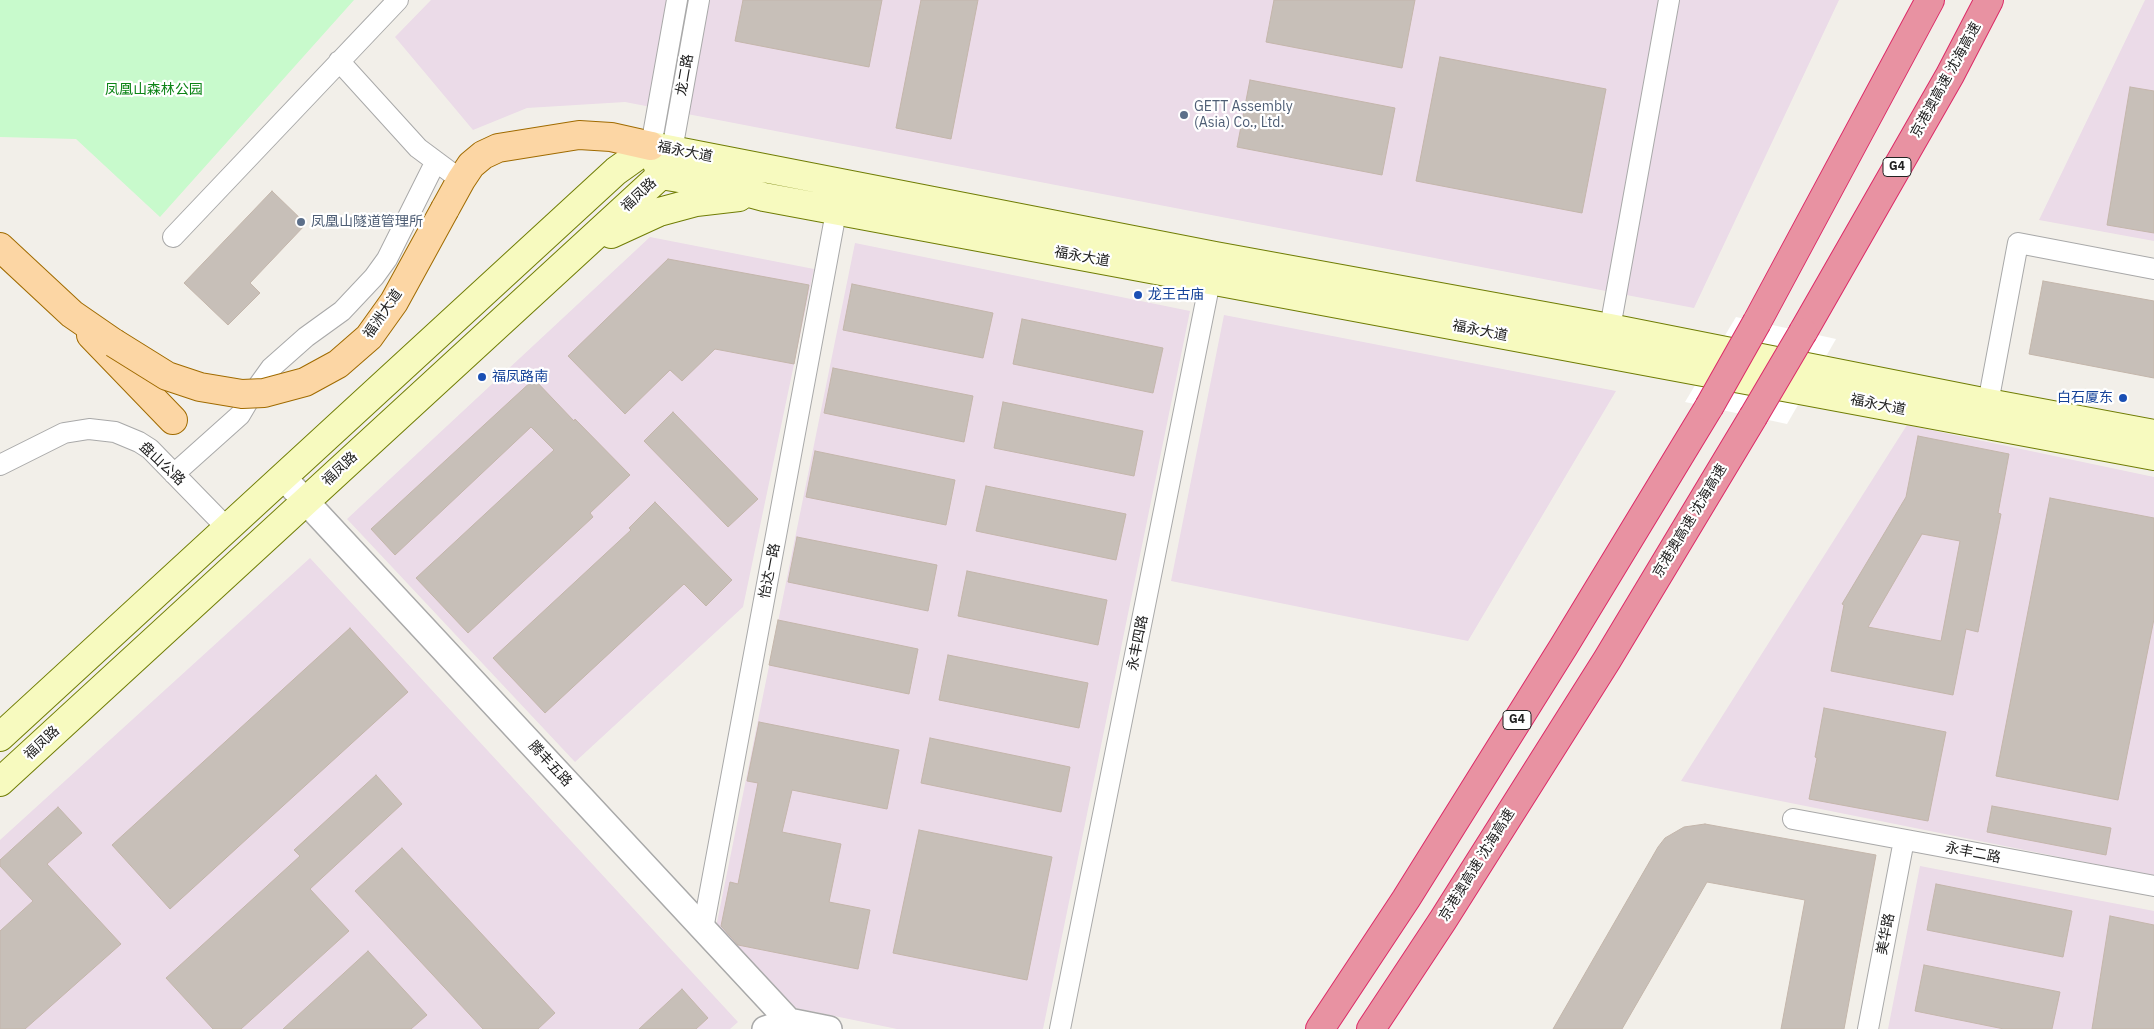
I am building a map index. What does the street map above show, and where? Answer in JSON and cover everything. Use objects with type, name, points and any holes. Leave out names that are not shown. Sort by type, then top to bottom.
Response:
[{"type":"highway","name":"G4","points":[[1320,1029],[1411,890],[1564,646],[1709,407],[1757,322],[1930,0]]},
{"type":"highway","name":"京港澳高速 沈海高速","points":[[1371,1029],[1448,912],[1602,668],[1753,417],[1950,75],[1989,0]]},
{"type":"main road","name":"福洲大道","points":[[72,314],[114,343],[168,376],[200,387],[242,394],[264,393],[305,382],[338,364],[369,337],[394,302],[460,180],[471,165],[483,155],[515,144],[579,135],[595,135],[661,148]]},
{"type":"main road","name":"福永大道","points":[[2154,434],[1610,328],[1212,268],[836,212],[661,175],[661,148],[1212,268],[2154,456]]},
{"type":"main road","points":[[0,737],[616,171],[661,148]]},
{"type":"main road","name":"福凤路","points":[[0,782],[661,175]]},
{"type":"main road","points":[[578,251],[629,224],[659,212],[716,199],[764,198]]},
{"type":"main road","name":"福洲大道","points":[[0,246],[72,314],[173,420]]},
{"type":"street","points":[[173,237],[398,0]]},
{"type":"street","name":"龙二路","points":[[661,148],[677,0]]},
{"type":"street","name":"龙二路","points":[[661,148],[699,0]]},
{"type":"street","points":[[1610,328],[1669,0]]},
{"type":"street","points":[[339,61],[418,148],[435,163],[460,180]]},
{"type":"street","points":[[174,474],[240,415],[271,368],[306,337],[342,311],[369,283],[387,259],[435,163]]},
{"type":"street","name":"怡达一路","points":[[703,929],[836,212]]},
{"type":"street","points":[[1988,403],[2018,243],[2154,268]]},
{"type":"street","name":"永丰四路","points":[[1060,1029],[1212,268]]},
{"type":"street","name":"盘山公路","points":[[0,465],[64,433],[96,430],[115,432],[150,449],[228,528]]},
{"type":"street","name":"腾丰五路","points":[[283,477],[703,929],[787,1025]]},
{"type":"street","name":"永丰二路","points":[[1793,819],[2154,886]]},
{"type":"street","name":"美华路","points":[[1868,1029],[1904,840]]},
{"type":"street","points":[[765,1029],[787,1025],[829,1029]]},
{"type":"shaded area","points":[[431,0],[1839,0],[1694,308],[625,102],[527,108],[473,130],[395,37]]},
{"type":"shaded area","points":[[2145,0],[2154,0],[2154,241],[2039,220]]},
{"type":"shaded area","points":[[650,237],[814,269],[743,607],[575,762],[347,519]]},
{"type":"shaded area","points":[[855,243],[1190,311],[1043,1029],[897,1029],[796,1008],[716,927]]},
{"type":"shaded area","points":[[1224,315],[1616,391],[1468,641],[1171,581]]},
{"type":"shaded area","points":[[1907,425],[2154,477],[2154,876],[1681,781]]},
{"type":"shaded area","points":[[310,558],[738,1022],[730,1029],[0,1029],[0,840]]},
{"type":"shaded area","points":[[1920,866],[2154,911],[2154,1029],[1888,1029]]},
{"type":"green space","name":"凤凰山森林公园","points":[[0,0],[354,0],[160,217],[76,139],[0,137]]},
{"type":"pier","points":[[1736,317],[1836,339],[1787,424],[1685,402]]},
{"type":"building","points":[[743,0],[882,0],[869,67],[735,41]]},
{"type":"building","points":[[921,0],[978,0],[951,139],[896,128]]},
{"type":"building","points":[[1274,0],[1415,0],[1402,68],[1266,42]]},
{"type":"building","points":[[1440,57],[1606,89],[1582,213],[1416,181]]},
{"type":"building","points":[[1250,80],[1395,108],[1382,175],[1237,147]]},
{"type":"building","points":[[2130,87],[2154,91],[2154,233],[2107,225]]},
{"type":"building","points":[[272,191],[306,224],[250,283],[260,293],[228,325],[184,283]]},
{"type":"building","points":[[668,259],[809,285],[794,364],[715,349],[682,381],[670,370],[625,414],[568,356]]},
{"type":"building","points":[[2043,281],[2154,301],[2154,378],[2029,354]]},
{"type":"building","points":[[852,284],[993,313],[983,358],[843,330]]},
{"type":"building","points":[[1022,319],[1163,348],[1153,393],[1013,364]]},
{"type":"building","points":[[833,368],[973,396],[964,442],[824,413]]},
{"type":"building","points":[[534,379],[630,475],[590,513],[593,517],[468,633],[416,578],[554,450],[531,427],[395,555],[371,529]]},
{"type":"building","points":[[1003,402],[1143,431],[1134,476],[994,448]]},
{"type":"building","points":[[673,412],[758,499],[728,527],[644,441]]},
{"type":"building","points":[[1918,436],[2009,454],[1998,513],[2001,514],[1978,632],[1966,629],[1953,695],[1831,671],[1844,605],[1842,604],[1906,497]],"holes":[[[1922,534],[1960,541],[1941,641],[1868,627]]]},
{"type":"building","points":[[815,451],[955,480],[946,525],[806,497]]},
{"type":"building","points":[[986,486],[1126,514],[1116,560],[976,531]]},
{"type":"building","points":[[2050,498],[2154,518],[2154,619],[2118,800],[1996,776]]},
{"type":"building","points":[[655,502],[732,580],[706,606],[684,584],[545,713],[493,658],[631,530],[629,528]]},
{"type":"building","points":[[797,537],[937,565],[928,611],[788,582]]},
{"type":"building","points":[[967,571],[1107,600],[1098,645],[958,616]]},
{"type":"building","points":[[778,620],[918,649],[909,694],[769,665]]},
{"type":"building","points":[[350,628],[408,692],[170,909],[112,845]]},
{"type":"building","points":[[948,655],[1088,683],[1079,728],[939,700]]},
{"type":"building","points":[[1824,708],[1946,732],[1928,821],[1809,799]]},
{"type":"building","points":[[759,722],[899,750],[887,809],[792,790],[782,832],[841,844],[829,902],[870,910],[858,969],[738,945],[721,926],[730,882],[738,884],[758,783],[747,781]]},
{"type":"building","points":[[930,738],[1070,767],[1061,812],[921,783]]},
{"type":"building","points":[[376,775],[402,804],[310,889],[349,931],[241,1029],[213,1029],[166,978],[300,856],[294,850]]},
{"type":"building","points":[[1992,806],[2111,828],[2106,855],[1987,832]]},
{"type":"building","points":[[58,807],[82,833],[47,864],[121,944],[25,1029],[0,1029],[0,931],[33,901],[0,866],[0,860]]},
{"type":"building","points":[[1705,824],[1876,855],[1844,1029],[1781,1029],[1805,900],[1707,882],[1622,1029],[1553,1029],[1658,847],[1665,838],[1684,827]]},
{"type":"building","points":[[919,830],[1052,857],[1027,980],[893,953]]},
{"type":"building","points":[[402,848],[555,1013],[538,1029],[483,1029],[355,891]]},
{"type":"building","points":[[1936,884],[2072,911],[2063,957],[1927,930]]},
{"type":"building","points":[[2110,916],[2154,925],[2154,1029],[2092,1029]]},
{"type":"building","points":[[368,951],[427,1015],[411,1029],[283,1029]]},
{"type":"building","points":[[1924,965],[2060,992],[2052,1029],[2004,1029],[1915,1011]]},
{"type":"building","points":[[682,989],[708,1018],[696,1029],[639,1029]]},
{"type":"place","name":"GETT Assembly (Asia) Co., Ltd.","points":[[1184,115]]},
{"type":"place","name":"凤凰山隧道管理所","points":[[301,222]]},
{"type":"place","name":"龙王古庙","points":[[1138,295]]},
{"type":"place","name":"福凤路南","points":[[482,377]]},
{"type":"place","name":"白石厦东","points":[[2123,398]]}]
